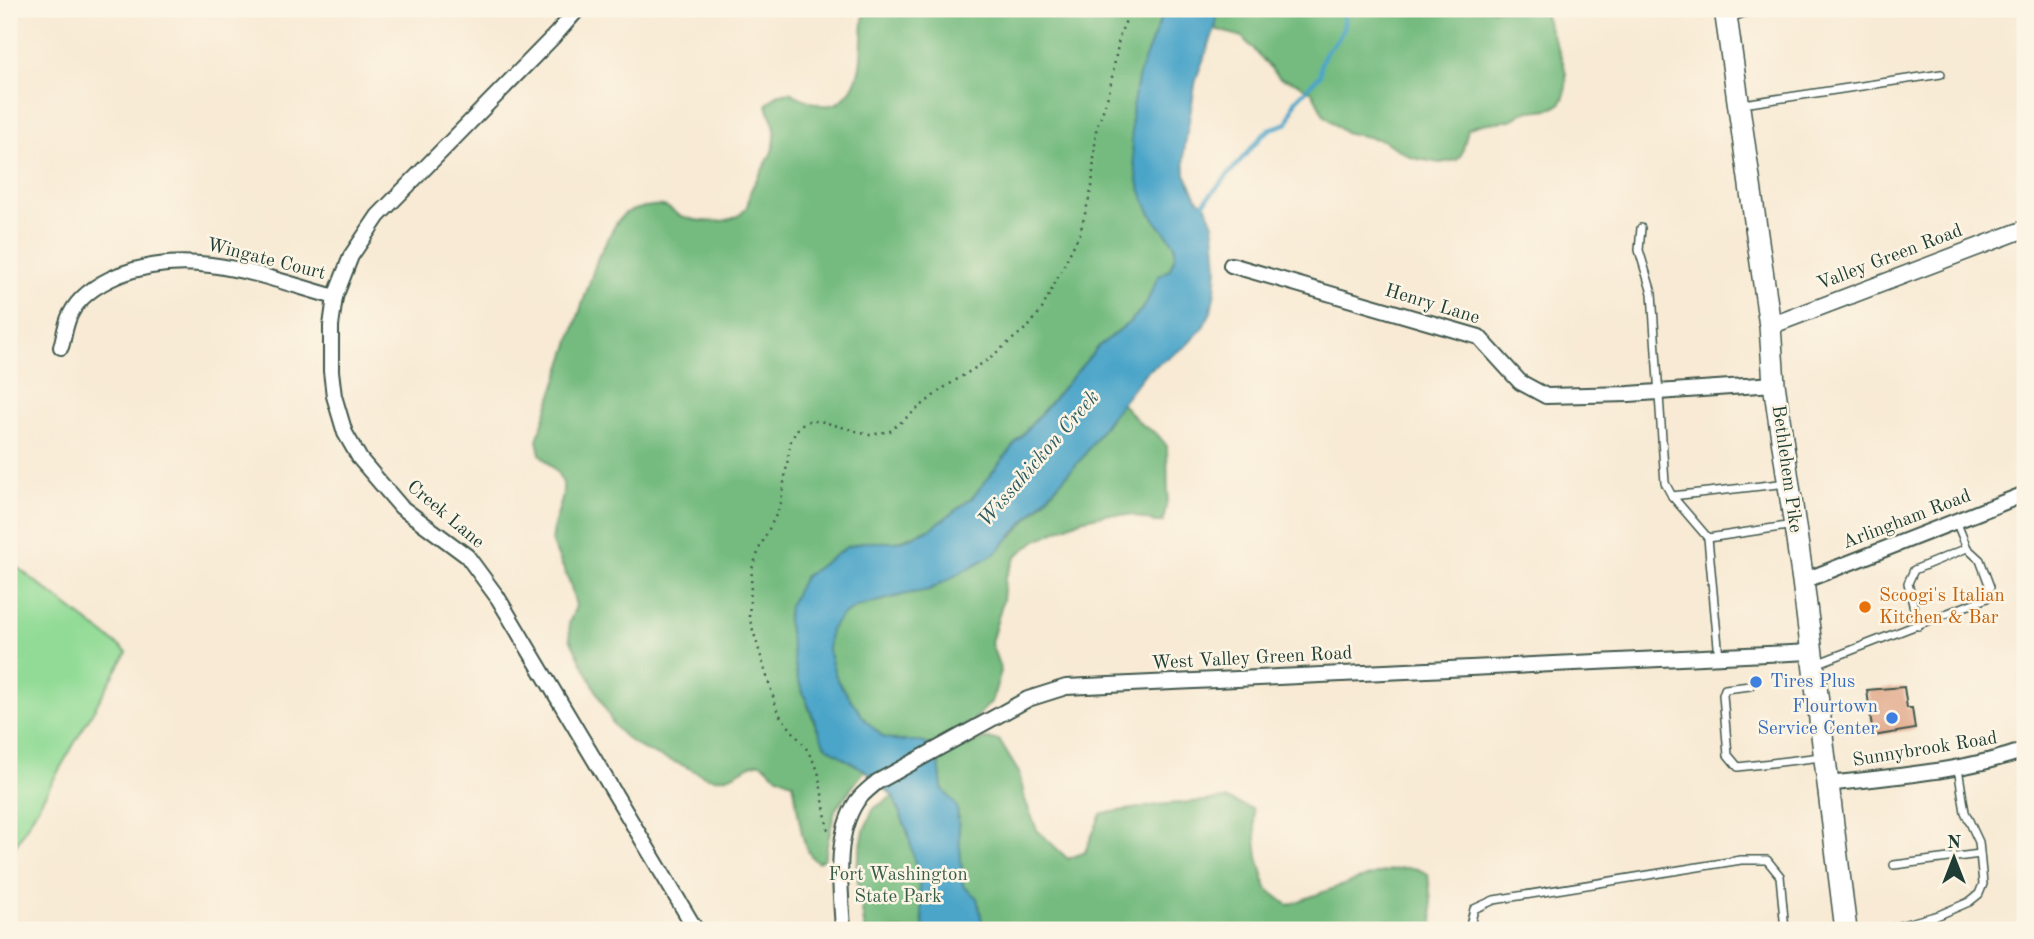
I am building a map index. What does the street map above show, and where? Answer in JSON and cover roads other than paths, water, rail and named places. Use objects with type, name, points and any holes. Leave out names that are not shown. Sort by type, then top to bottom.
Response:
[{"type":"main road","name":"Bethlehem Pike","points":[[1726,14],[1770,326],[1774,384],[1803,581],[1846,930]]},
{"type":"street","name":"Creek Lane","points":[[578,9],[378,216],[351,256],[335,297],[330,338],[332,383],[341,420],[357,454],[401,507],[457,547],[477,567],[696,930]]},
{"type":"street","name":"Valley Green Road","points":[[1770,326],[2025,229]]},
{"type":"street","name":"Wingate Court","points":[[61,347],[70,316],[78,303],[95,287],[142,267],[187,261],[215,264],[335,297]]},
{"type":"street","name":"Henry Lane","points":[[1231,265],[1479,337],[1520,382],[1546,396],[1774,384]]},
{"type":"street","name":"Arlingham Road","points":[[1803,581],[2025,494]]},
{"type":"street","name":"West Valley Green Road","points":[[843,930],[843,836],[856,802],[877,782],[1028,699],[1066,687],[1718,657],[1812,659]]},
{"type":"street","name":"Sunnybrook Road","points":[[1829,784],[1958,768],[2025,751]]},
{"type":"lane","points":[[1726,14],[1755,9]]},
{"type":"lane","points":[[1738,104],[1941,74]]},
{"type":"lane","points":[[1641,228],[1639,250],[1652,293],[1665,483],[1672,496],[1708,538],[1718,657]]},
{"type":"lane","points":[[1672,496],[1788,483]]},
{"type":"lane","points":[[1812,659],[1918,626],[1987,598],[1990,587],[1980,560],[1967,548],[1956,521]]},
{"type":"lane","points":[[1708,538],[1795,525]]},
{"type":"lane","points":[[1918,626],[1908,583],[1914,570],[1967,548]]},
{"type":"lane","points":[[1750,686],[1725,689],[1723,695],[1728,755],[1738,767],[1825,756]]},
{"type":"lane","points":[[1884,930],[1939,915],[1969,902],[1979,894],[1983,884],[1979,842],[1965,812],[1958,768]]},
{"type":"lane","points":[[1894,865],[1980,854]]},
{"type":"lane","points":[[1469,930],[1474,908],[1494,900],[1741,860],[1767,860],[1780,876],[1785,930]]},
{"type":"water","name":"Wissahickon Creek","points":[[1164,9],[1218,9],[1215,29],[1196,79],[1184,151],[1185,174],[1197,198],[1206,206],[1213,224],[1215,240],[1215,291],[1211,312],[1202,329],[1186,346],[1146,372],[1083,457],[996,553],[929,590],[857,607],[841,616],[830,630],[828,650],[837,680],[866,721],[883,737],[899,741],[918,741],[932,746],[938,755],[942,788],[957,807],[963,886],[977,898],[984,930],[924,930],[918,875],[907,830],[893,796],[865,770],[824,744],[797,677],[787,620],[789,606],[804,577],[847,547],[865,542],[896,542],[913,537],[932,528],[972,498],[1099,346],[1131,321],[1145,306],[1158,277],[1170,269],[1175,256],[1175,245],[1155,220],[1140,188],[1135,170],[1132,132],[1138,79]]},
{"type":"waterway","points":[[1200,207],[1260,138],[1270,129],[1288,123],[1295,101],[1320,75],[1326,52],[1343,29],[1345,18],[1339,9]]},
{"type":"place","name":"Scoogi's Italian Kitchen & Bar","points":[[1865,607]]},
{"type":"place","name":"Tires Plus","points":[[1756,682]]},
{"type":"place","name":"Flourtown Service Center","points":[[1892,718]]},
{"type":"park label","name":"Fort Washington State Park","points":[[898,886]]}]
